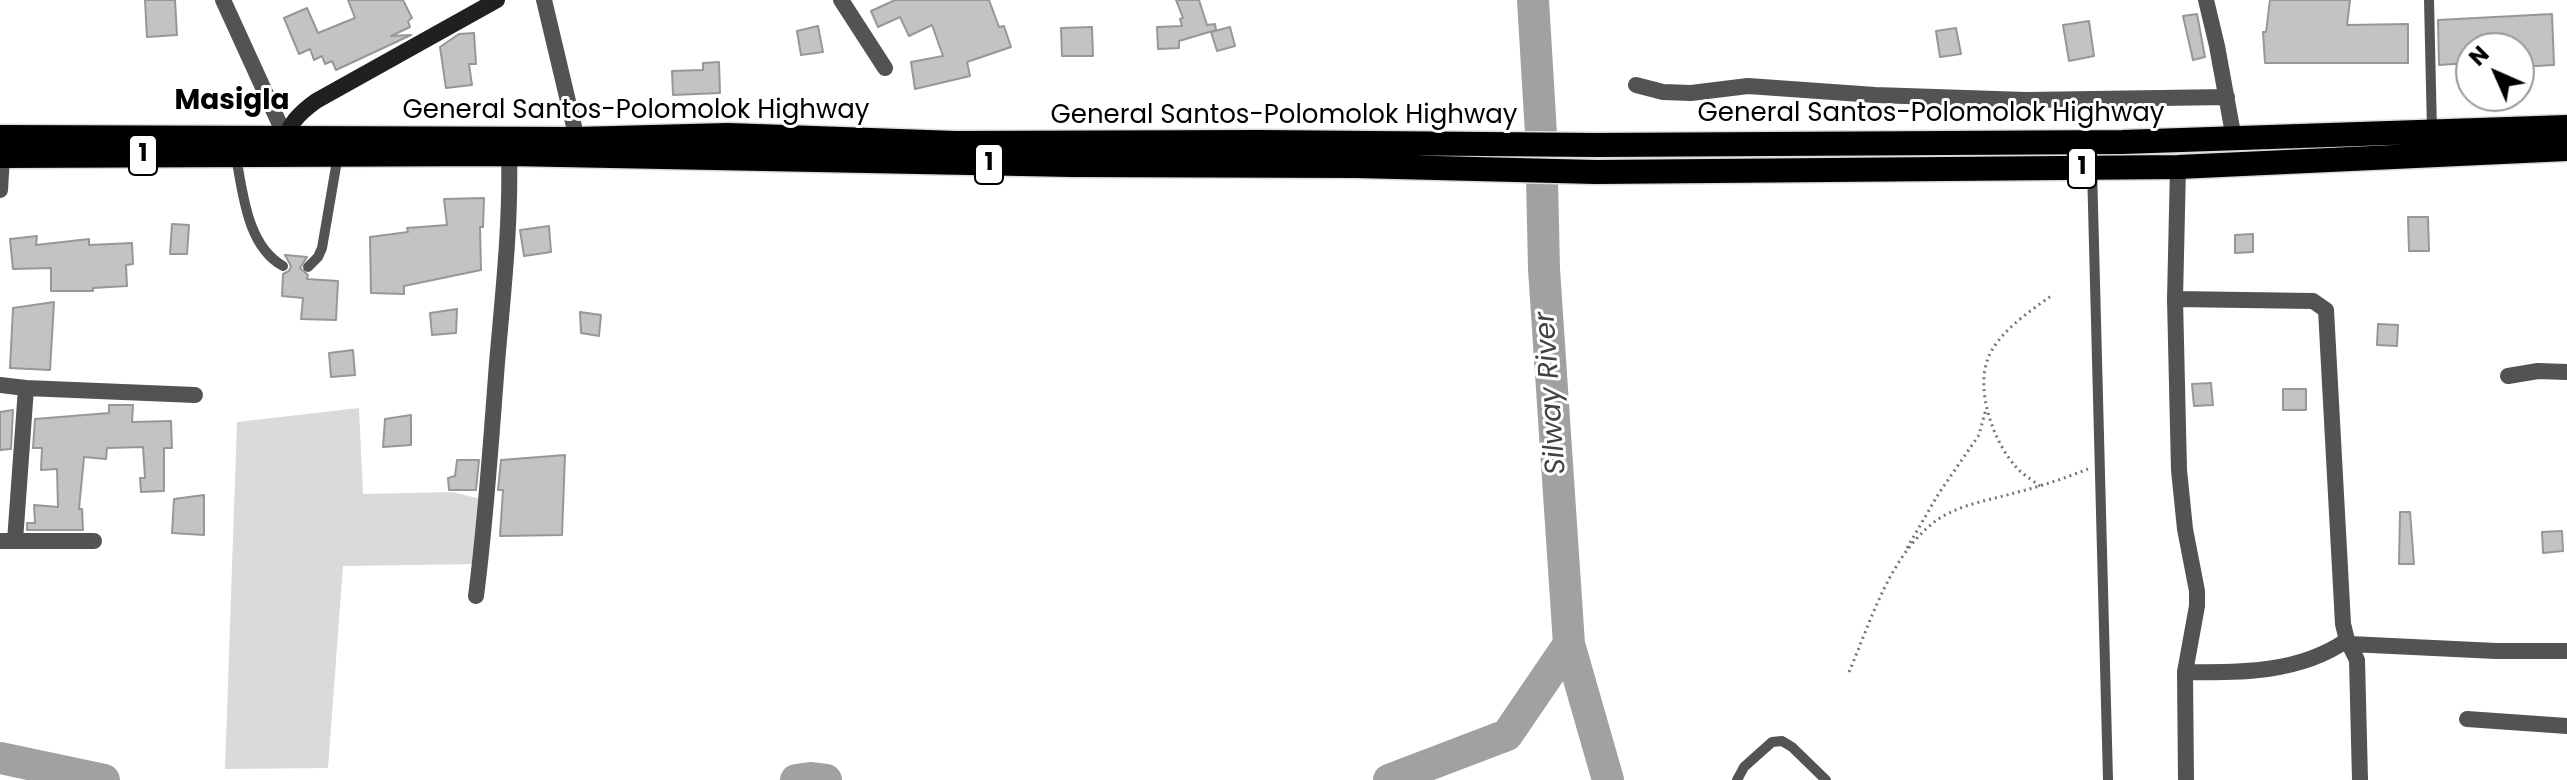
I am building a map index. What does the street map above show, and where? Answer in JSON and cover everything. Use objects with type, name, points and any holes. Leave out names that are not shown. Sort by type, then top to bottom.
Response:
[{"type":"highway","name":"General Santos-Polomolok Highway","points":[[1,150],[728,135],[955,143],[1596,145],[2234,139],[2567,127]]},
{"type":"highway","name":"1","points":[[1,150],[236,155],[286,146],[338,155],[509,154],[1596,172],[2178,167],[2567,149]]},
{"type":"main road","points":[[286,146],[297,117],[316,101],[497,0]]},
{"type":"street","points":[[223,0],[286,146]]},
{"type":"street","points":[[544,0],[577,139]]},
{"type":"street","points":[[841,0],[885,68]]},
{"type":"street","points":[[2206,0],[2234,139]]},
{"type":"street","points":[[1636,85],[1663,92],[1691,93],[1748,86],[1875,95],[2026,100],[2227,97]]},
{"type":"street","points":[[0,190],[1,150]]},
{"type":"street","points":[[476,596],[485,528],[506,270],[509,154]]},
{"type":"street","points":[[2178,167],[2175,299],[2179,470],[2185,529],[2197,591],[2185,672],[2186,780]]},
{"type":"street","points":[[2175,299],[2313,301],[2326,310],[2342,604],[2348,642],[2357,660],[2360,780]]},
{"type":"street","points":[[2508,376],[2538,371],[2567,372]]},
{"type":"street","points":[[0,385],[195,395]]},
{"type":"street","points":[[26,388],[7,541],[94,541]]},
{"type":"street","points":[[2185,672],[2251,671],[2303,663],[2348,642],[2482,650],[2567,651]]},
{"type":"street","points":[[2467,719],[2567,726]]},
{"type":"lane","points":[[2429,0],[2432,133]]},
{"type":"lane","points":[[236,155],[253,228],[267,253],[283,266]]},
{"type":"lane","points":[[308,267],[322,248],[338,155]]},
{"type":"lane","points":[[2092,168],[2108,780]]},
{"type":"lane","points":[[1737,780],[1744,767],[1772,742],[1782,741],[1826,780]]},
{"type":"path","points":[[2040,486],[2016,468],[1997,440],[1983,382],[1990,352],[2011,327],[2051,296]]},
{"type":"path","points":[[1849,672],[1891,575],[1939,493],[1979,435],[1987,407]]},
{"type":"path","points":[[1905,551],[1937,521],[1963,508],[2099,465]]},
{"type":"shaded area","points":[[359,408],[363,494],[452,492],[485,500],[480,564],[343,566],[328,768],[225,769],[237,422]]},
{"type":"building","points":[[145,0],[175,0],[177,35],[147,37]]},
{"type":"building","points":[[348,0],[403,0],[412,18],[408,21],[410,27],[391,36],[411,35],[336,70],[332,61],[325,64],[322,56],[314,60],[310,49],[299,54],[284,18],[307,8],[318,33],[355,18]]},
{"type":"building","points":[[895,0],[989,0],[999,27],[1004,26],[1011,47],[967,62],[970,76],[915,89],[911,62],[943,56],[932,25],[909,36],[900,17],[878,27],[871,11]]},
{"type":"building","points":[[1176,0],[1199,0],[1207,25],[1215,24],[1216,30],[1179,41],[1179,48],[1158,49],[1157,27],[1182,26],[1180,19],[1183,18]]},
{"type":"building","points":[[2270,0],[2350,0],[2347,25],[2408,24],[2408,63],[2265,63],[2263,32],[2266,32]]},
{"type":"building","points":[[2197,14],[2205,57],[2193,60],[2183,16]]},
{"type":"building","points":[[2552,14],[2554,65],[2535,66],[2535,32],[2455,32],[2455,64],[2439,65],[2438,20]]},
{"type":"building","points":[[2089,21],[2094,56],[2069,61],[2063,25]]},
{"type":"building","points":[[818,26],[823,52],[801,55],[797,31]]},
{"type":"building","points":[[1092,27],[1093,56],[1062,56],[1061,28]]},
{"type":"building","points":[[1230,27],[1235,46],[1217,51],[1211,32]]},
{"type":"building","points":[[1956,28],[1961,54],[1940,57],[1936,31]]},
{"type":"building","points":[[474,33],[476,64],[469,64],[472,85],[446,88],[440,47],[459,34]]},
{"type":"building","points":[[719,62],[720,93],[673,95],[672,71],[703,70],[703,63]]},
{"type":"building","points":[[484,198],[483,227],[480,227],[481,270],[404,286],[404,294],[371,293],[370,237],[408,232],[407,228],[447,225],[444,199]]},
{"type":"building","points":[[2408,217],[2428,217],[2429,251],[2409,251]]},
{"type":"building","points":[[172,224],[189,225],[187,254],[170,254]]},
{"type":"building","points":[[549,226],[551,252],[524,256],[520,230]]},
{"type":"building","points":[[2253,234],[2253,252],[2235,253],[2235,235]]},
{"type":"building","points":[[37,236],[36,245],[89,239],[89,245],[132,243],[133,264],[126,265],[127,286],[93,288],[93,291],[51,291],[51,268],[13,269],[10,239]]},
{"type":"building","points":[[285,255],[307,257],[300,268],[308,275],[307,279],[338,281],[336,320],[301,319],[303,298],[282,296],[283,274],[291,266]]},
{"type":"building","points":[[54,302],[50,370],[10,368],[13,308]]},
{"type":"building","points":[[457,309],[456,333],[432,335],[430,313]]},
{"type":"building","points":[[580,312],[601,315],[599,336],[581,333]]},
{"type":"building","points":[[2378,324],[2398,325],[2397,346],[2377,345]]},
{"type":"building","points":[[353,350],[355,375],[331,377],[329,353]]},
{"type":"building","points":[[2211,383],[2213,405],[2194,406],[2192,384]]},
{"type":"building","points":[[2283,389],[2306,389],[2306,410],[2283,410]]},
{"type":"building","points":[[109,405],[133,405],[132,422],[171,421],[172,448],[164,448],[164,491],[141,492],[140,478],[145,478],[143,447],[107,448],[106,459],[84,457],[79,509],[82,509],[83,530],[27,530],[27,523],[35,523],[34,505],[58,507],[57,469],[41,470],[42,448],[33,448],[35,419],[109,413]]},
{"type":"building","points":[[13,410],[11,449],[0,450],[0,412]]},
{"type":"building","points":[[411,415],[411,445],[383,447],[385,419]]},
{"type":"building","points":[[565,455],[562,535],[500,536],[503,490],[498,490],[501,460]]},
{"type":"building","points":[[457,460],[479,460],[476,490],[449,490],[448,478],[455,476]]},
{"type":"building","points":[[204,495],[204,535],[172,533],[174,499]]},
{"type":"building","points":[[2400,512],[2410,512],[2414,564],[2399,564]]},
{"type":"building","points":[[2562,531],[2563,551],[2543,553],[2542,532]]},
{"type":"waterway","name":"Silway River","points":[[1533,0],[1541,134],[1544,269],[1569,644],[1608,780]]},
{"type":"waterway","points":[[1389,780],[1507,735],[1569,644]]},
{"type":"waterway","points":[[0,758],[104,780]]},
{"type":"waterway","points":[[796,780],[826,780]]},
{"type":"district","name":"Masigla","points":[[232,102]]}]
